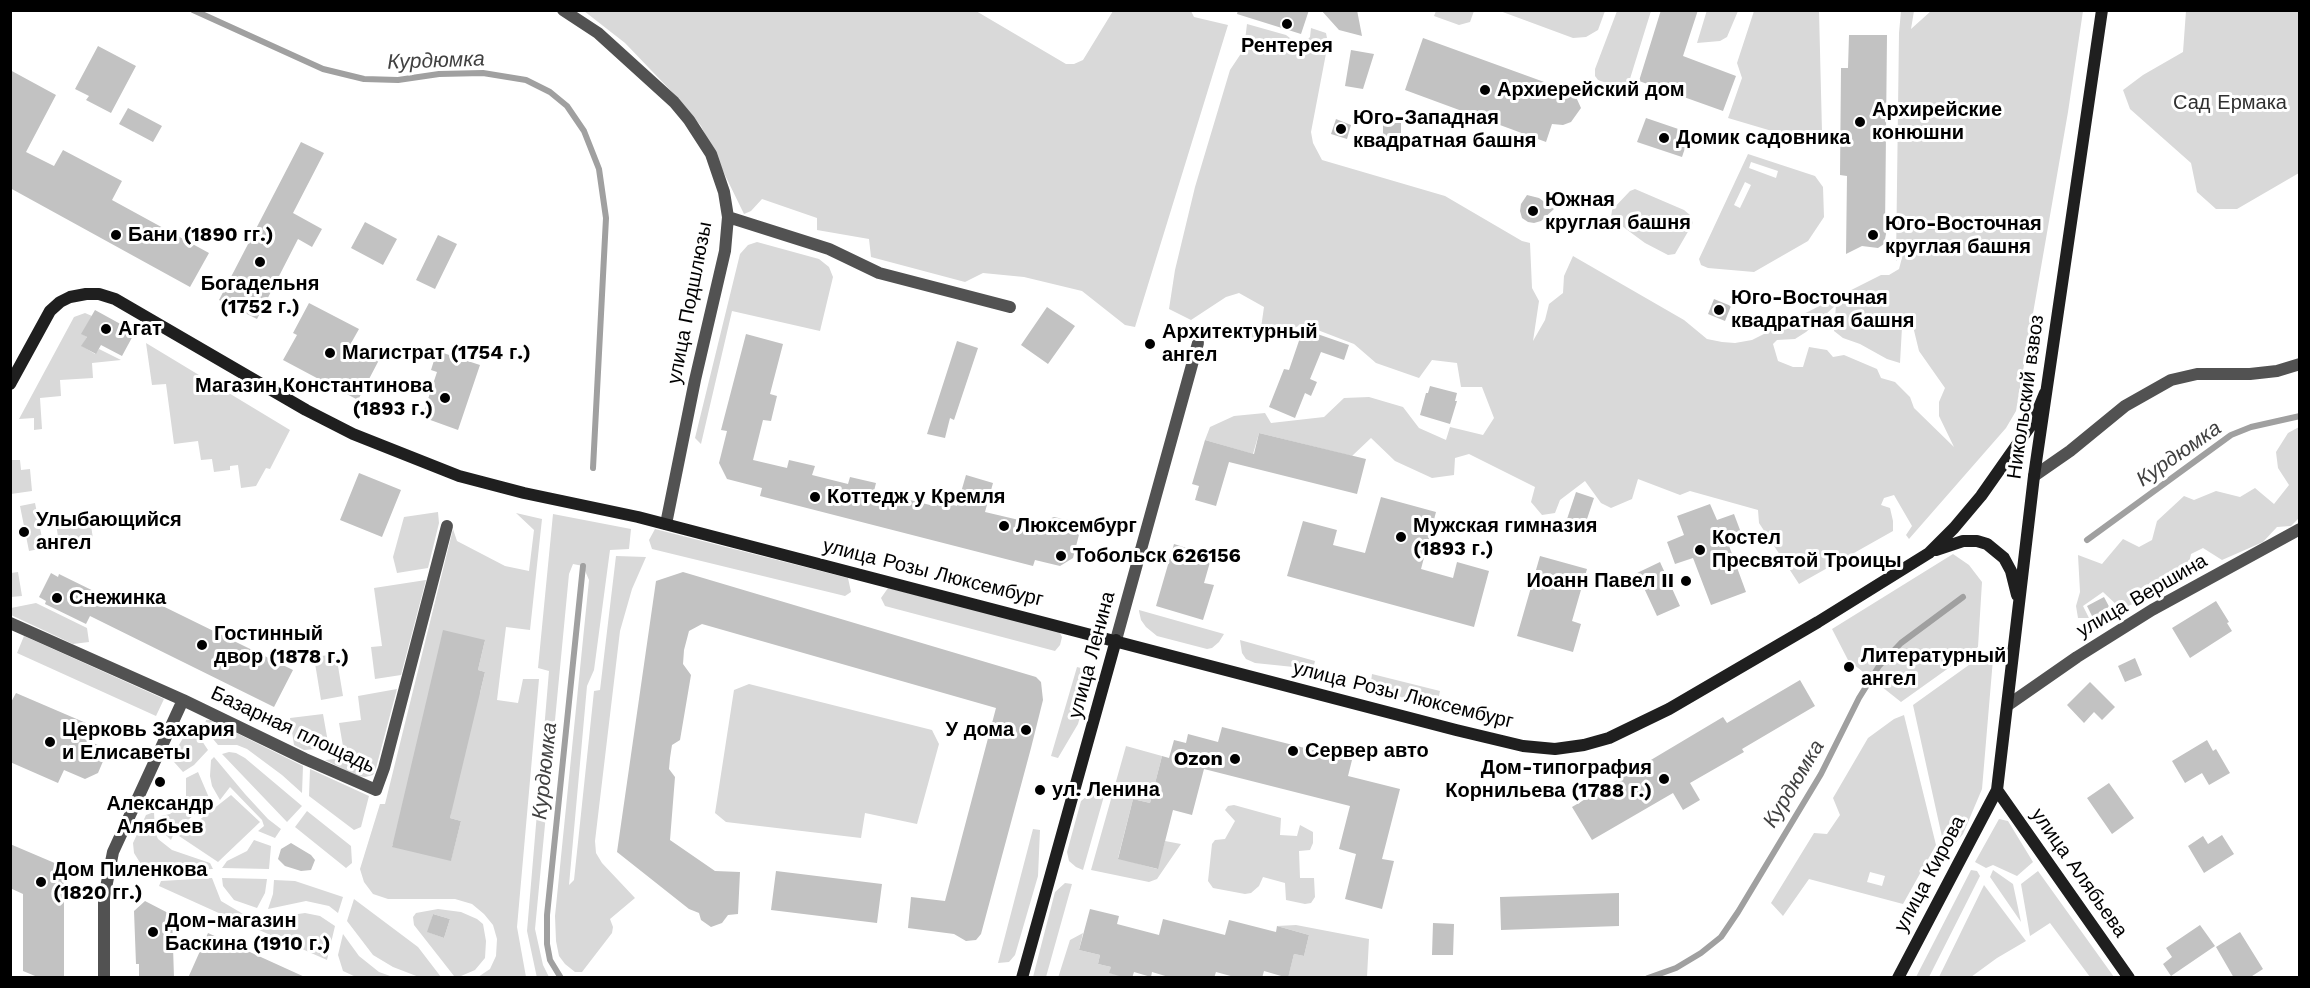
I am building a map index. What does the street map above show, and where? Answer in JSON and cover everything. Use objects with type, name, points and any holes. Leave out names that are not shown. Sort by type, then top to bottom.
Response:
[{"type":"main road","name":"Никольский взвоз","points":[[1997,790],[2045,393],[2102,10]]},
{"type":"main road","name":"улица Розы Люксембург","points":[[10,384],[50,311],[70,297],[99,294],[115,299],[334,424],[372,442],[459,476],[524,493],[666,524],[1456,730],[1523,746],[1555,749],[1584,745],[1609,738],[1669,709],[1818,622],[1929,553],[1954,528],[1987,488],[2033,422],[2045,393]]},
{"type":"main road","points":[[1929,553],[1963,541],[1977,541],[1996,550],[2004,558],[2015,581],[2019,614]]},
{"type":"main road","name":"улица Ленина","points":[[1022,978],[1116,640]]},
{"type":"main road","name":"улица Кирова","points":[[1898,978],[1997,790]]},
{"type":"main road","name":"улица Алябьева","points":[[1997,790],[2129,978]]},
{"type":"street","name":"улица Подшлюзы","points":[[563,10],[598,33],[626,57],[690,120],[711,154],[718,172],[728,216],[725,251],[695,380],[666,524]]},
{"type":"street","points":[[728,216],[829,249],[879,273],[1010,307]]},
{"type":"street","name":"улица Ленина","points":[[1116,640],[1198,343]]},
{"type":"street","points":[[2034,476],[2070,451],[2125,406],[2171,380],[2197,375],[2277,371],[2300,364]]},
{"type":"street","name":"Базарная площадь","points":[[10,623],[376,790],[384,768],[447,526]]},
{"type":"street","name":"улица Вершина","points":[[2008,705],[2077,657],[2152,610],[2300,529]]},
{"type":"street","points":[[104,978],[104,898],[113,852],[183,700]]},
{"type":"green space","points":[[1436,10],[1474,11],[1470,22],[1459,25],[1434,16]]},
{"type":"green space","points":[[1707,10],[1738,11],[1727,37],[1720,41],[1697,43]]},
{"type":"green space","points":[[584,11],[976,11],[1066,64],[1074,64],[1083,60],[1113,11],[1191,11],[1194,17],[1228,25],[1135,327],[1125,325],[1082,291],[1024,277],[983,273],[965,282],[871,257],[869,239],[817,230],[817,218],[762,199],[751,211],[744,214],[701,126],[625,43]]},
{"type":"green space","points":[[1500,11],[1605,11],[1598,30],[1586,37],[1573,38]]},
{"type":"green space","points":[[1617,11],[1651,11],[1629,82],[1640,87],[1637,94],[1598,80],[1595,76],[1595,69]]},
{"type":"green space","points":[[1754,11],[1819,11],[1822,132],[1809,142],[1728,118],[1742,78],[1737,63]]},
{"type":"green space","points":[[1901,11],[1914,11],[1911,29],[1931,11],[2083,11],[2068,112],[2016,411],[2006,428],[1909,539],[1906,535],[1912,526],[1894,495],[1884,498],[1881,505],[1890,508],[1893,531],[1799,584],[1759,523],[1758,510],[1690,491],[1680,495],[1638,479],[1632,499],[1611,508],[1601,503],[1585,481],[1560,500],[1555,513],[1542,515],[1531,502],[1535,487],[1469,454],[1455,458],[1454,475],[1432,478],[1395,461],[1371,438],[1352,456],[1259,433],[1253,454],[1205,440],[1210,427],[1234,416],[1265,413],[1271,423],[1324,417],[1344,398],[1369,397],[1403,407],[1419,428],[1446,440],[1450,427],[1483,435],[1494,418],[1482,387],[1461,387],[1457,363],[1432,360],[1419,378],[1376,363],[1354,344],[1302,324],[1281,335],[1254,341],[1247,333],[1261,328],[1264,307],[1239,293],[1226,297],[1191,320],[1169,309],[1175,270],[1195,187],[1230,70],[1244,49],[1247,24],[1286,35],[1299,45],[1310,37],[1311,28],[1326,33],[1328,43],[1311,132],[1313,143],[1322,160],[1445,196],[1522,241],[1530,243],[1532,288],[1539,301],[1533,341],[1545,320],[1549,304],[1563,293],[1564,276],[1573,256],[1684,320],[1707,339],[1735,343],[1752,340],[1881,275],[1889,275],[1899,269],[1904,250],[1896,261]],"holes":[[[1836,305],[1834,331],[1843,338],[1900,363],[1902,327],[1910,314],[1919,351],[1945,388],[1939,402],[1939,416],[1954,447],[1914,408],[1910,397],[1895,382],[1881,378],[1877,369],[1844,355],[1833,357],[1827,350],[1809,347],[1803,367],[1793,367],[1778,361],[1773,344],[1777,340],[1795,339]]]},
{"type":"green space","name":"Сад Ермака","points":[[2186,11],[2299,11],[2299,173],[2237,209],[2216,209],[2197,192],[2191,163],[2130,109],[2123,90],[2143,75],[2183,52]]},
{"type":"green space","points":[[1748,154],[1815,176],[1823,187],[1824,217],[1808,241],[1754,272],[1708,268],[1701,265],[1699,259]],"holes":[[[1751,162],[1778,171],[1776,178],[1749,168]],[[1745,182],[1751,185],[1740,208],[1734,205]]]},
{"type":"green space","points":[[1635,189],[1684,210],[1690,215],[1693,223],[1675,254],[1668,255],[1645,243],[1611,218],[1612,210],[1630,191]]},
{"type":"green space","points":[[757,242],[819,259],[829,267],[833,277],[820,331],[732,311],[701,444],[695,438],[740,254],[748,245]]},
{"type":"green space","points":[[85,313],[92,316],[82,334],[87,337],[82,346],[95,354],[99,349],[121,360],[92,363],[93,378],[60,380],[61,396],[40,398],[42,429],[34,430],[34,418],[19,419],[74,317]]},
{"type":"green space","points":[[146,343],[290,430],[270,469],[266,468],[256,486],[241,488],[238,465],[230,466],[230,470],[214,472],[212,459],[201,460],[198,441],[174,444],[166,384],[152,385]]},
{"type":"green space","points":[[2299,427],[2299,518],[2291,526],[2277,527],[2263,542],[2222,560],[2203,548],[2191,554],[2187,572],[2156,594],[2121,609],[2103,592],[2083,606],[2089,618],[2078,618],[2076,606],[2080,592],[2078,555],[2102,564],[2123,539],[2139,547],[2152,540],[2157,521],[2184,496],[2194,500],[2216,491],[2240,497],[2255,488],[2274,504],[2289,485],[2278,468],[2276,452],[2288,433]]},
{"type":"green space","points":[[10,460],[20,460],[21,470],[30,469],[32,491],[11,494]]},
{"type":"green space","points":[[35,503],[44,548],[29,551],[20,506]]},
{"type":"green space","points":[[438,512],[439,523],[428,568],[397,573],[393,557],[404,517]]},
{"type":"green space","points":[[516,513],[542,519],[530,630],[506,627],[497,700],[518,703],[523,679],[539,679],[517,927],[526,977],[478,977],[490,969],[496,956],[497,939],[493,925],[484,914],[472,904],[455,899],[388,899],[373,894],[364,882],[360,869],[380,804],[385,804],[453,529],[457,541],[505,566],[529,571],[534,530]],"holes":[[[485,640],[478,670],[485,672],[480,693],[473,692],[450,818],[461,821],[451,860],[392,846]]]},
{"type":"green space","points":[[553,514],[631,529],[629,549],[610,550],[594,670],[587,686],[569,885],[574,880],[594,691],[600,690],[616,556],[646,557],[632,589],[620,631],[595,841],[596,853],[602,863],[635,898],[610,919],[613,927],[612,933],[582,972],[575,972],[565,964],[559,956],[555,916],[589,580],[583,566],[573,564],[569,574],[535,929],[543,965],[549,977],[537,978],[527,931],[549,671],[538,668]]},
{"type":"green space","points":[[90,518],[93,539],[59,544],[56,523]]},
{"type":"green space","points":[[655,529],[848,578],[851,592],[845,596],[652,549],[649,540]]},
{"type":"green space","points":[[1953,554],[1969,565],[1982,582],[1978,647],[1901,702],[1848,660],[1832,629]]},
{"type":"green space","points":[[18,572],[22,596],[11,597],[11,573]]},
{"type":"green space","points":[[426,580],[401,675],[375,679],[371,647],[382,646],[374,588]]},
{"type":"green space","points":[[888,588],[1059,631],[1062,637],[1060,645],[1055,651],[885,606],[881,598]]},
{"type":"green space","points":[[36,603],[87,628],[89,642],[73,644],[11,615],[11,608]]},
{"type":"green space","points":[[1139,610],[1224,634],[1219,642],[1207,649],[1157,636],[1141,620]]},
{"type":"green space","points":[[24,636],[164,699],[156,716],[17,653]]},
{"type":"green space","points":[[1240,640],[1315,661],[1313,669],[1255,663],[1246,659],[1242,653]]},
{"type":"green space","points":[[1994,647],[1982,789],[1963,834],[1953,846],[1944,846],[1913,705]]},
{"type":"green space","points":[[336,654],[343,696],[321,700],[314,657]]},
{"type":"green space","points":[[1077,667],[1093,671],[1078,724],[1058,758],[1051,756]]},
{"type":"green space","points":[[1372,674],[1440,691],[1436,710],[1409,701],[1371,682]]},
{"type":"green space","points":[[749,684],[932,730],[939,744],[917,824],[865,813],[861,838],[726,822],[715,813],[734,690]]},
{"type":"green space","points":[[397,689],[373,775],[357,776],[325,760],[345,758],[339,723],[361,720],[358,696]]},
{"type":"green space","points":[[323,714],[329,748],[304,750],[294,745],[290,718]]},
{"type":"green space","points":[[1904,715],[1936,845],[1903,904],[1809,879],[1783,916],[1771,903],[1814,833],[1827,834],[1840,815],[1833,798],[1868,738],[1894,719]],"holes":[[[1870,872],[1885,876],[1882,886],[1867,882]]]},
{"type":"green space","points":[[206,720],[303,766],[302,793],[247,749],[237,745],[218,745],[204,728]]},
{"type":"green space","points":[[196,732],[208,750],[194,765],[183,772],[174,762],[173,755],[186,733]]},
{"type":"green space","points":[[1126,746],[1162,756],[1150,803],[1133,799],[1118,858],[1157,869],[1165,841],[1181,844],[1157,879],[1149,882],[1091,870]]},
{"type":"green space","points":[[229,752],[245,758],[302,806],[287,822],[222,754]]},
{"type":"green space","points":[[214,757],[268,819],[281,829],[275,838],[258,831],[264,826],[262,820],[230,787],[220,800],[212,786],[210,776],[211,760]]},
{"type":"green space","points":[[310,769],[369,796],[361,827],[354,830],[309,796]]},
{"type":"green space","points":[[198,772],[210,800],[174,833],[171,840],[164,833],[161,816],[170,814],[183,803],[186,796],[186,778]]},
{"type":"green space","points":[[1106,789],[1083,870],[1069,861],[1067,852],[1081,801],[1087,796]]},
{"type":"green space","points":[[231,795],[260,822],[218,862],[179,836]]},
{"type":"green space","points":[[1234,805],[1281,818],[1280,835],[1297,836],[1300,825],[1313,832],[1313,843],[1310,850],[1299,851],[1300,878],[1314,878],[1315,897],[1311,903],[1286,900],[1285,883],[1263,877],[1259,886],[1251,893],[1213,888],[1208,881],[1212,844],[1215,840],[1225,839],[1235,821],[1225,810],[1228,806]]},
{"type":"green space","points":[[307,811],[351,846],[352,863],[346,868],[295,827]]},
{"type":"green space","points":[[154,812],[155,832],[158,839],[172,850],[210,863],[213,869],[151,871],[144,869],[134,853],[133,843],[146,815]]},
{"type":"green space","points":[[1999,819],[2008,821],[2033,862],[2017,876],[1993,865],[1986,868],[1975,862]]},
{"type":"green space","points":[[1033,829],[1040,830],[1038,876],[1015,955],[1009,962],[998,963]]},
{"type":"green space","points":[[254,840],[271,846],[269,869],[222,868],[227,861],[247,851]]},
{"type":"green space","points":[[1971,870],[1977,871],[1980,876],[1929,977],[1916,977]]},
{"type":"green space","points":[[1993,870],[2013,884],[2021,922],[1990,877]]},
{"type":"green space","points":[[2038,871],[2114,977],[2090,977],[2050,923],[2030,936],[2021,884]]},
{"type":"green space","points":[[212,878],[221,901],[250,918],[243,924],[159,886],[161,881]]},
{"type":"green space","points":[[222,878],[267,879],[265,893],[257,908],[234,900],[223,886]]},
{"type":"green space","points":[[274,880],[295,881],[343,897],[338,913],[329,906],[306,901],[268,909],[273,894]]},
{"type":"green space","points":[[1065,883],[1072,884],[1046,977],[1033,977],[1055,892]]},
{"type":"green space","points":[[1984,885],[2026,941],[1971,977],[1939,977]]},
{"type":"green space","points":[[354,899],[418,947],[441,977],[419,977],[393,967],[373,955],[347,921]]},
{"type":"green space","points":[[438,909],[461,912],[477,919],[483,924],[486,941],[485,958],[475,970],[461,976],[454,976],[414,925],[413,917],[416,913]],"holes":[[[433,914],[450,919],[444,938],[428,932]]]},
{"type":"green space","points":[[305,913],[320,916],[335,926],[327,960],[250,926],[257,920]]},
{"type":"green space","points":[[1296,925],[1369,939],[1367,977],[1288,977],[1294,954],[1304,956],[1309,935],[1277,926]]},
{"type":"green space","points":[[1083,933],[1079,950],[1100,955],[1098,964],[1111,967],[1110,973],[1126,977],[1058,978],[1070,940]]},
{"type":"green space","points":[[343,934],[359,956],[379,972],[393,977],[356,977],[343,971],[338,955]]},
{"type":"building","name":"Рентерея","points":[[1238,10],[1309,10],[1301,34],[1237,14]]},
{"type":"building","points":[[1321,10],[1357,10],[1362,36],[1339,30]]},
{"type":"building","points":[[1661,10],[1698,10],[1683,56],[1736,76],[1723,111],[1639,81]]},
{"type":"building","name":"Архирейские конюшни","points":[[1849,35],[1887,35],[1886,234],[1884,244],[1878,248],[1862,246],[1846,254],[1847,176],[1840,175],[1841,68],[1848,68]]},
{"type":"building","name":"Архиерейский дом","points":[[1423,38],[1569,91],[1576,97],[1581,108],[1571,122],[1563,125],[1552,124],[1546,142],[1405,90]]},
{"type":"building","points":[[98,46],[136,66],[111,113],[86,100],[89,96],[75,89]]},
{"type":"building","points":[[1351,50],[1374,54],[1363,89],[1345,86]]},
{"type":"building","points":[[10,70],[56,95],[26,152],[54,166],[63,150],[122,181],[112,200],[209,253],[190,287],[10,188]]},
{"type":"building","points":[[128,108],[162,126],[153,142],[119,124]]},
{"type":"building","points":[[1383,116],[1401,116],[1401,143],[1383,141]]},
{"type":"building","name":"Домик садовника","points":[[1646,118],[1690,133],[1682,157],[1637,142]]},
{"type":"building","name":"Юго-Западная квадратная башня","points":[[1336,119],[1351,125],[1347,139],[1331,134]]},
{"type":"building","points":[[301,142],[324,153],[293,213],[322,229],[312,247],[298,239],[257,319],[219,300]]},
{"type":"building","name":"Южная круглая башня","points":[[1527,195],[1539,198],[1554,209],[1541,221],[1528,222],[1522,218],[1520,211],[1521,204]]},
{"type":"building","points":[[365,222],[397,239],[383,265],[351,248]]},
{"type":"building","points":[[438,235],[457,244],[435,289],[416,280]]},
{"type":"building","name":"Юго-Восточная квадратная башня","points":[[1714,299],[1731,306],[1725,321],[1708,314]]},
{"type":"building","points":[[309,303],[359,329],[350,345],[379,360],[358,400],[283,360],[297,335],[293,333]]},
{"type":"building","points":[[1047,307],[1075,326],[1048,364],[1021,345]]},
{"type":"building","points":[[95,310],[135,332],[122,356],[101,345],[96,354],[81,346],[87,337],[81,334]]},
{"type":"building","points":[[1303,329],[1349,345],[1344,360],[1321,352],[1310,379],[1317,382],[1311,396],[1305,393],[1295,418],[1269,407],[1284,369],[1289,370]]},
{"type":"building","points":[[746,334],[783,344],[770,394],[777,396],[771,421],[763,420],[753,460],[787,468],[789,460],[815,466],[812,475],[848,484],[850,477],[876,483],[874,491],[930,505],[931,499],[957,506],[966,475],[993,483],[985,512],[1036,524],[1054,517],[1082,523],[1073,558],[1060,566],[1035,560],[1033,566],[760,496],[762,488],[727,479],[719,463],[727,431],[721,430]]},
{"type":"building","points":[[957,341],[978,348],[954,420],[950,418],[945,438],[927,434]]},
{"type":"building","points":[[437,351],[480,365],[458,430],[422,417],[437,372],[431,370]]},
{"type":"building","points":[[1430,386],[1457,393],[1450,424],[1420,415]]},
{"type":"building","points":[[1259,433],[1366,459],[1357,494],[1229,462],[1216,506],[1195,500],[1199,486],[1192,484],[1205,440],[1254,454]]},
{"type":"building","points":[[359,473],[401,490],[382,537],[340,520]]},
{"type":"building","points":[[1576,492],[1594,498],[1583,531],[1565,525]]},
{"type":"building","points":[[1381,497],[1436,512],[1421,569],[1453,578],[1457,562],[1489,571],[1474,627],[1287,576],[1303,521],[1337,530],[1333,545],[1365,553]]},
{"type":"building","name":"Костел Пресвятой Троицы","points":[[1710,504],[1717,520],[1734,514],[1743,538],[1728,543],[1746,592],[1711,605],[1693,558],[1675,564],[1667,542],[1684,535],[1677,516]]},
{"type":"building","points":[[1174,544],[1205,554],[1203,560],[1210,562],[1204,583],[1214,585],[1203,620],[1156,606]]},
{"type":"building","points":[[1540,556],[1587,569],[1572,621],[1581,624],[1573,652],[1517,636]]},
{"type":"building","points":[[1660,562],[1680,606],[1657,616],[1637,573]]},
{"type":"building","points":[[683,572],[1036,677],[1041,682],[1043,700],[1031,748],[981,934],[976,940],[966,941],[954,934],[908,928],[911,897],[945,901],[996,708],[702,624],[689,631],[684,650],[683,664],[691,675],[680,740],[672,745],[670,758],[669,769],[675,777],[670,840],[715,871],[740,872],[738,914],[728,915],[722,923],[711,927],[701,920],[699,913],[689,909],[617,852],[656,581]]},
{"type":"building","points":[[51,573],[58,577],[59,574],[122,605],[130,590],[293,670],[274,707],[90,616],[86,624],[45,604],[46,601],[39,597]]},
{"type":"building","points":[[2104,597],[2113,614],[2096,624],[2087,606]]},
{"type":"building","points":[[2216,601],[2232,631],[2190,658],[2172,628]]},
{"type":"building","points":[[443,630],[485,640],[478,670],[485,672],[450,818],[461,821],[451,861],[392,847]]},
{"type":"building","points":[[2135,658],[2142,675],[2125,682],[2118,666]]},
{"type":"building","points":[[1800,680],[1815,706],[1742,749],[1744,752],[1690,783],[1700,800],[1683,810],[1673,793],[1592,840],[1572,807],[1723,717],[1727,723]]},
{"type":"building","points":[[2090,682],[2115,707],[2102,720],[2094,712],[2084,723],[2067,705]]},
{"type":"building","name":"Церковь Захария и Елисаветы","points":[[16,693],[86,723],[80,737],[100,746],[104,759],[98,773],[85,779],[64,770],[58,783],[10,762],[10,704]]},
{"type":"building","points":[[1222,727],[1352,760],[1348,776],[1400,789],[1382,859],[1394,861],[1382,909],[1345,899],[1356,854],[1339,849],[1350,806],[1204,769],[1192,815],[1173,810],[1158,869],[1118,859],[1133,799],[1150,803],[1162,756],[1169,758],[1174,740],[1186,743],[1188,734],[1218,742]]},
{"type":"building","points":[[2207,740],[2213,751],[2216,749],[2230,773],[2209,785],[2202,773],[2185,783],[2172,761]]},
{"type":"building","points":[[2109,783],[2134,818],[2112,834],[2087,798]]},
{"type":"building","points":[[2222,835],[2234,854],[2204,873],[2188,846],[2203,836],[2208,844]]},
{"type":"building","points":[[291,843],[315,860],[311,870],[301,871],[285,866],[278,859],[281,849]]},
{"type":"building","points":[[10,844],[64,867],[64,978],[40,978],[23,971],[23,894],[10,888]]},
{"type":"building","points":[[776,871],[882,884],[877,923],[771,910]]},
{"type":"building","points":[[1619,893],[1619,926],[1501,930],[1500,897]]},
{"type":"building","points":[[145,901],[172,915],[174,978],[139,978],[139,964],[136,964],[134,911]]},
{"type":"building","points":[[1090,909],[1119,916],[1117,924],[1159,935],[1163,919],[1225,935],[1229,920],[1276,932],[1277,926],[1309,935],[1304,956],[1294,954],[1288,978],[1264,971],[1262,978],[1238,978],[1216,972],[1214,978],[1172,978],[1152,972],[1151,977],[1134,972],[1132,978],[1126,978],[1109,973],[1111,967],[1098,964],[1100,955],[1079,950]]},
{"type":"building","points":[[433,914],[450,919],[444,938],[427,932]]},
{"type":"building","points":[[1433,923],[1454,924],[1453,955],[1432,955]]},
{"type":"building","points":[[2200,925],[2215,946],[2171,976],[2163,964],[2172,957],[2166,948]]},
{"type":"building","points":[[2240,932],[2263,969],[2249,978],[2234,978],[2216,947]]},
{"type":"building","points":[[208,933],[307,978],[188,978]]},
{"type":"waterway","name":"Курдюмка","points":[[193,10],[323,69],[364,79],[398,80],[439,74],[483,73],[526,80],[550,92],[567,106],[584,131],[599,169],[606,218],[593,468]]},
{"type":"waterway","name":"Курдюмка","points":[[2087,540],[2231,435],[2251,427],[2300,416]]},
{"type":"waterway","name":"Курдюмка","points":[[561,978],[550,960],[547,944],[547,915],[583,566]]},
{"type":"waterway","name":"Курдюмка","points":[[1648,978],[1676,968],[1701,953],[1721,937],[1821,774],[1859,698],[1879,666],[1901,643],[1963,597]]},
{"type":"place","name":"Рентерея","points":[[1287,24]]},
{"type":"place","name":"Архиерейский дом","points":[[1485,90]]},
{"type":"place","name":"Архирейские конюшни","points":[[1860,122]]},
{"type":"place","name":"Юго-Западная квадратная башня","points":[[1341,129]]},
{"type":"place","name":"Домик садовника","points":[[1664,138]]},
{"type":"place","name":"Южная круглая башня","points":[[1533,211]]},
{"type":"place","name":"Бани (1890 гг.)","points":[[116,235]]},
{"type":"place","name":"Юго-Восточная круглая башня","points":[[1873,235]]},
{"type":"place","name":"Богадельня (1752 г.)","points":[[260,262]]},
{"type":"place","name":"Юго-Восточная квадратная башня","points":[[1719,310]]},
{"type":"place","name":"Агат","points":[[106,329]]},
{"type":"place","name":"Архитектурный ангел","points":[[1150,344]]},
{"type":"place","name":"Магистрат (1754 г.)","points":[[330,353]]},
{"type":"place","name":"Магазин Константинова (1893 г.)","points":[[445,398]]},
{"type":"place","name":"Коттедж у Кремля","points":[[815,497]]},
{"type":"place","name":"Люксембург","points":[[1004,526]]},
{"type":"place","name":"Улыбающийся ангел","points":[[24,532]]},
{"type":"place","name":"Мужская гимназия (1893 г.)","points":[[1401,537]]},
{"type":"place","name":"Костел Пресвятой Троицы","points":[[1700,550]]},
{"type":"place","name":"Тобольск 626156","points":[[1061,556]]},
{"type":"place","name":"Иоанн Павел II","points":[[1686,581]]},
{"type":"place","name":"Снежинка","points":[[57,598]]},
{"type":"place","name":"Гостинный двор (1878 г.)","points":[[202,645]]},
{"type":"place","name":"Литературный ангел","points":[[1849,667]]},
{"type":"place","name":"У дома","points":[[1026,730]]},
{"type":"place","name":"Церковь Захария и Елисаветы","points":[[50,742]]},
{"type":"place","name":"Сервер авто","points":[[1293,751]]},
{"type":"place","name":"Ozon","points":[[1235,759]]},
{"type":"place","name":"Дом-типография Корнильева (1788 г.)","points":[[1664,779]]},
{"type":"place","name":"Александр Алябьев","points":[[160,782]]},
{"type":"place","name":"ул. Ленина","points":[[1040,790]]},
{"type":"place","name":"Дом Пиленкова (1820 гг.)","points":[[41,882]]},
{"type":"place","name":"Дом-магазин Баскина (1910 г.)","points":[[153,932]]}]
